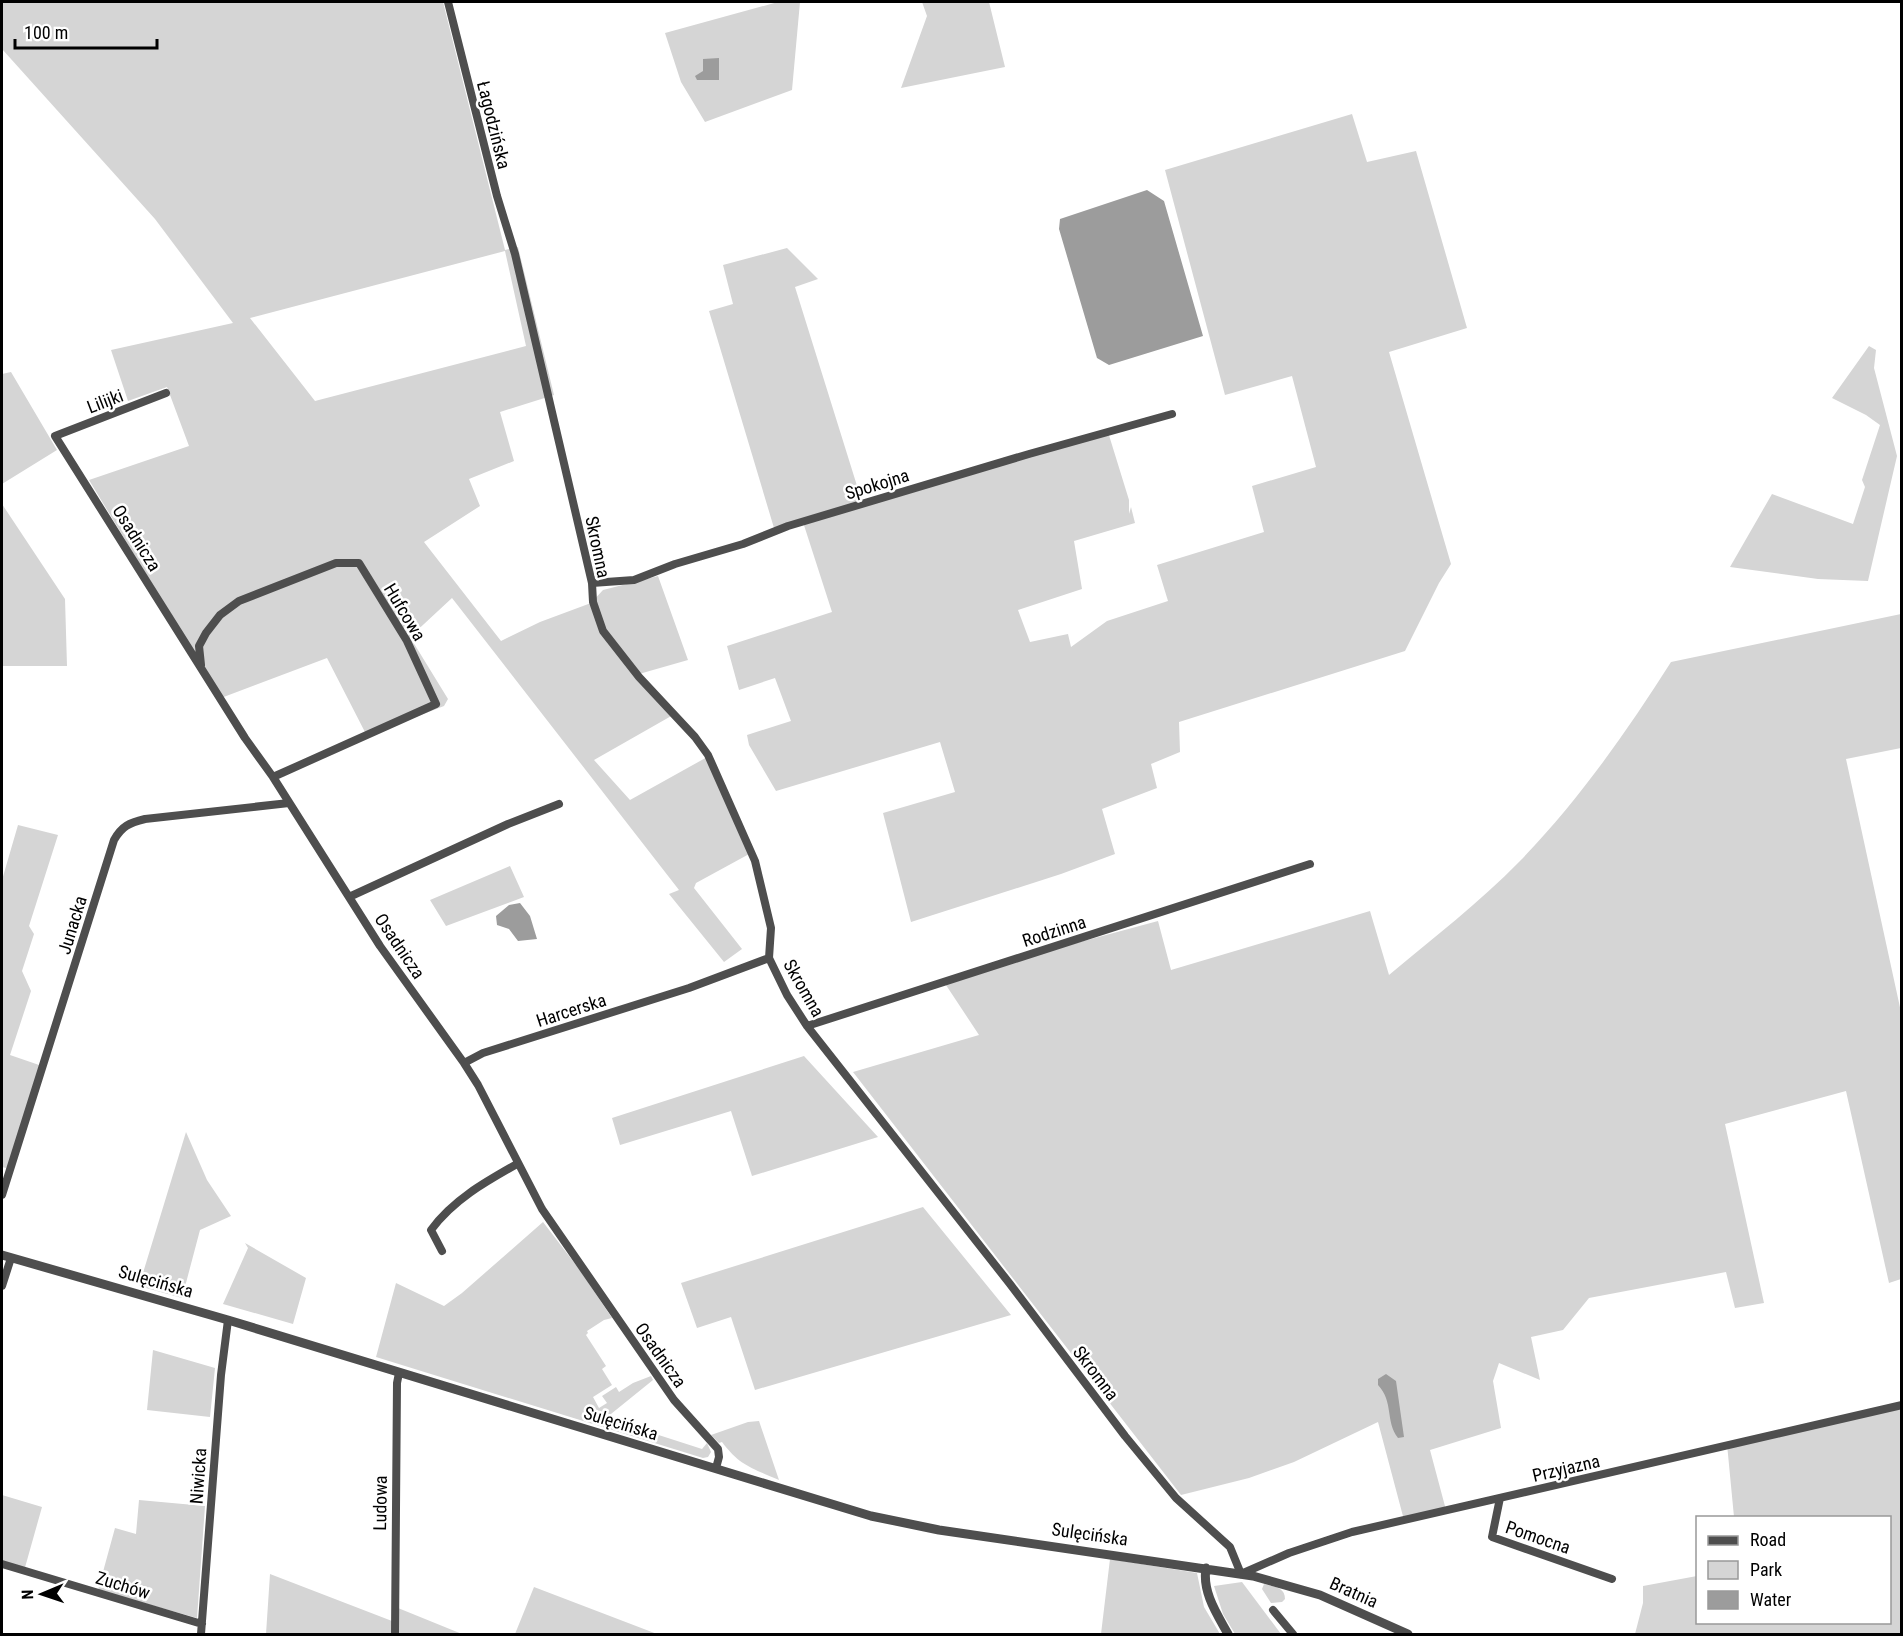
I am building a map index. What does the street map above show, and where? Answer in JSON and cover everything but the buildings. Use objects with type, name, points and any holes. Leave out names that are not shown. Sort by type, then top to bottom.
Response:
[{"type":"street","name":"Łagodzińska","points":[[448,2],[497,196],[515,254]]},
{"type":"street","name":"Skromna","points":[[515,254],[592,583],[593,602],[603,631],[639,677],[695,737],[708,755],[755,861],[771,928],[769,958],[787,995],[807,1026],[967,1228],[1125,1436],[1176,1498],[1230,1547],[1241,1574]]},
{"type":"street","name":"Lilijki","points":[[55,436],[166,393]]},
{"type":"street","name":"Spokojna","points":[[592,583],[634,580],[675,564],[743,544],[788,526],[1029,453],[1172,414]]},
{"type":"street","name":"Osadnicza","points":[[55,436],[245,738],[273,777],[380,946],[464,1062],[542,1209],[674,1400],[718,1449],[719,1457],[716,1468]]},
{"type":"street","name":"Hufcowa","points":[[201,666],[199,646],[206,633],[220,615],[238,601],[336,563],[359,563],[406,640],[436,704],[273,777]]},
{"type":"street","name":"Junacka","points":[[2,1195],[114,840],[119,831],[126,824],[145,819],[289,802]]},
{"type":"street","points":[[349,897],[508,824],[559,804]]},
{"type":"street","name":"Rodzinna","points":[[807,1026],[1310,864]]},
{"type":"street","name":"Harcerska","points":[[464,1062],[483,1053],[688,988],[769,958]]},
{"type":"street","points":[[442,1251],[431,1230],[442,1214],[474,1189],[517,1164]]},
{"type":"street","points":[[2,1286],[6,1256]]},
{"type":"street","name":"Sulęcińska","points":[[6,1256],[228,1320],[871,1516],[939,1530],[1241,1574]]},
{"type":"street","name":"Niwicka","points":[[201,1635],[221,1375],[228,1320]]},
{"type":"street","name":"Ludowa","points":[[395,1635],[397,1383],[399,1373]]},
{"type":"street","name":"Przyjazna","points":[[1241,1574],[1289,1553],[1352,1532],[1902,1405]]},
{"type":"street","name":"Pomocna","points":[[1500,1498],[1492,1537],[1612,1579]]},
{"type":"street","name":"Zuchów","points":[[2,1564],[202,1624]]},
{"type":"street","points":[[1206,1568],[1204,1580],[1228,1635]]},
{"type":"street","name":"Bratnia","points":[[1241,1574],[1320,1595],[1408,1635]]},
{"type":"street","points":[[1273,1610],[1293,1635]]},
{"type":"green space","points":[[2,2],[443,2],[505,250],[518,247],[554,395],[500,412],[514,461],[469,479],[480,506],[424,542],[501,641],[540,622],[591,603],[603,590],[658,576],[688,660],[639,674],[673,715],[594,760],[630,800],[709,756],[751,853],[696,883],[694,888],[742,949],[724,962],[669,894],[679,890],[452,598],[410,637],[448,699],[444,706],[367,736],[327,658],[221,698],[89,480],[189,446],[167,387],[128,401],[111,350],[233,323],[155,219],[2,49]],"holes":[[[505,251],[526,346],[315,401],[250,318]]]},
{"type":"green space","points":[[778,2],[800,2],[792,90],[705,122],[681,82],[665,33]]},
{"type":"green space","points":[[922,2],[989,2],[1005,67],[901,88],[927,16]]},
{"type":"green space","points":[[1352,114],[1367,162],[1416,151],[1467,328],[1389,352],[1451,564],[1405,651],[1179,722],[1180,752],[1151,764],[1157,788],[1102,809],[1115,854],[1061,874],[911,922],[883,813],[955,792],[940,742],[776,791],[749,745],[747,735],[791,721],[775,678],[739,690],[727,646],[832,612],[802,519],[774,528],[709,311],[733,304],[723,265],[787,248],[818,279],[795,287],[863,505],[1108,432],[1129,500],[1129,514],[1131,507],[1135,523],[1074,541],[1082,589],[1018,610],[1030,642],[1068,634],[1071,647],[1107,621],[1168,601],[1157,565],[1264,532],[1252,486],[1316,467],[1292,376],[1225,395],[1165,170]]},
{"type":"green space","points":[[1869,346],[1876,350],[1874,368],[1897,456],[1868,581],[1818,579],[1730,567],[1772,494],[1853,524],[1865,487],[1862,480],[1880,425],[1866,415],[1832,398]]},
{"type":"green space","points":[[11,372],[57,450],[2,484],[2,374]]},
{"type":"green space","points":[[2,504],[65,599],[67,666],[2,666]]},
{"type":"green space","points":[[1901,614],[1901,748],[1846,759],[1901,1012],[1901,1279],[1889,1283],[1846,1091],[1725,1124],[1764,1303],[1735,1308],[1726,1272],[1589,1298],[1563,1330],[1531,1337],[1540,1380],[1499,1363],[1493,1381],[1501,1428],[1430,1450],[1446,1510],[1404,1520],[1378,1422],[1294,1462],[1249,1478],[1181,1495],[853,1072],[979,1035],[942,979],[1158,921],[1171,970],[1370,911],[1389,975],[1488,891],[1520,861],[1562,815],[1637,715],[1671,662]]},
{"type":"green space","points":[[18,825],[58,835],[29,926],[34,934],[22,971],[31,991],[10,1055],[42,1066],[13,1161],[6,1168],[2,1167],[2,880]]},
{"type":"green space","points":[[510,866],[524,897],[446,926],[430,900]]},
{"type":"green space","points":[[804,1056],[878,1137],[752,1176],[731,1111],[620,1145],[612,1118]]},
{"type":"green space","points":[[186,1132],[207,1180],[231,1216],[200,1230],[182,1298],[139,1286]]},
{"type":"green space","points":[[923,1207],[1011,1315],[755,1390],[731,1317],[697,1328],[681,1283]]},
{"type":"green space","points":[[543,1222],[579,1269],[612,1318],[604,1320],[587,1331],[586,1335],[606,1366],[602,1369],[612,1385],[593,1397],[599,1408],[607,1403],[602,1396],[616,1387],[619,1392],[651,1376],[653,1380],[606,1418],[702,1449],[707,1443],[711,1452],[708,1457],[703,1458],[376,1357],[396,1283],[444,1306]]},
{"type":"green space","points":[[245,1243],[306,1278],[293,1324],[223,1304],[248,1248]]},
{"type":"green space","points":[[153,1350],[215,1368],[210,1417],[147,1410]]},
{"type":"green space","points":[[1901,1405],[1901,1634],[1635,1634],[1643,1603],[1643,1586],[1696,1576],[1696,1624],[1891,1624],[1891,1516],[1734,1516],[1727,1444]]},
{"type":"green space","points":[[759,1421],[779,1480],[741,1461],[722,1442],[719,1443],[711,1435],[748,1422]]},
{"type":"green space","points":[[2,1495],[42,1507],[24,1571],[2,1562]]},
{"type":"green space","points":[[139,1500],[205,1506],[197,1618],[98,1590],[115,1528],[136,1534]]},
{"type":"green space","points":[[1110,1559],[1197,1573],[1204,1607],[1220,1634],[1101,1634]]},
{"type":"green space","points":[[270,1574],[392,1621],[398,1608],[462,1634],[266,1634]]},
{"type":"green space","points":[[1242,1582],[1281,1634],[1235,1634],[1223,1614],[1214,1586]]},
{"type":"green space","points":[[1264,1584],[1281,1590],[1285,1599],[1282,1602],[1271,1603],[1262,1589]]},
{"type":"green space","points":[[534,1587],[657,1634],[515,1634]]},
{"type":"water","points":[[719,58],[719,80],[697,80],[695,76],[703,71],[703,59]]},
{"type":"water","points":[[1147,190],[1164,201],[1203,336],[1109,365],[1097,358],[1059,229],[1060,219]]},
{"type":"water","points":[[520,903],[530,916],[537,939],[518,941],[509,929],[497,925],[496,916],[509,905]]},
{"type":"water","points":[[1386,1374],[1396,1381],[1404,1437],[1398,1438],[1394,1432],[1386,1398],[1378,1385],[1378,1379]]}]
